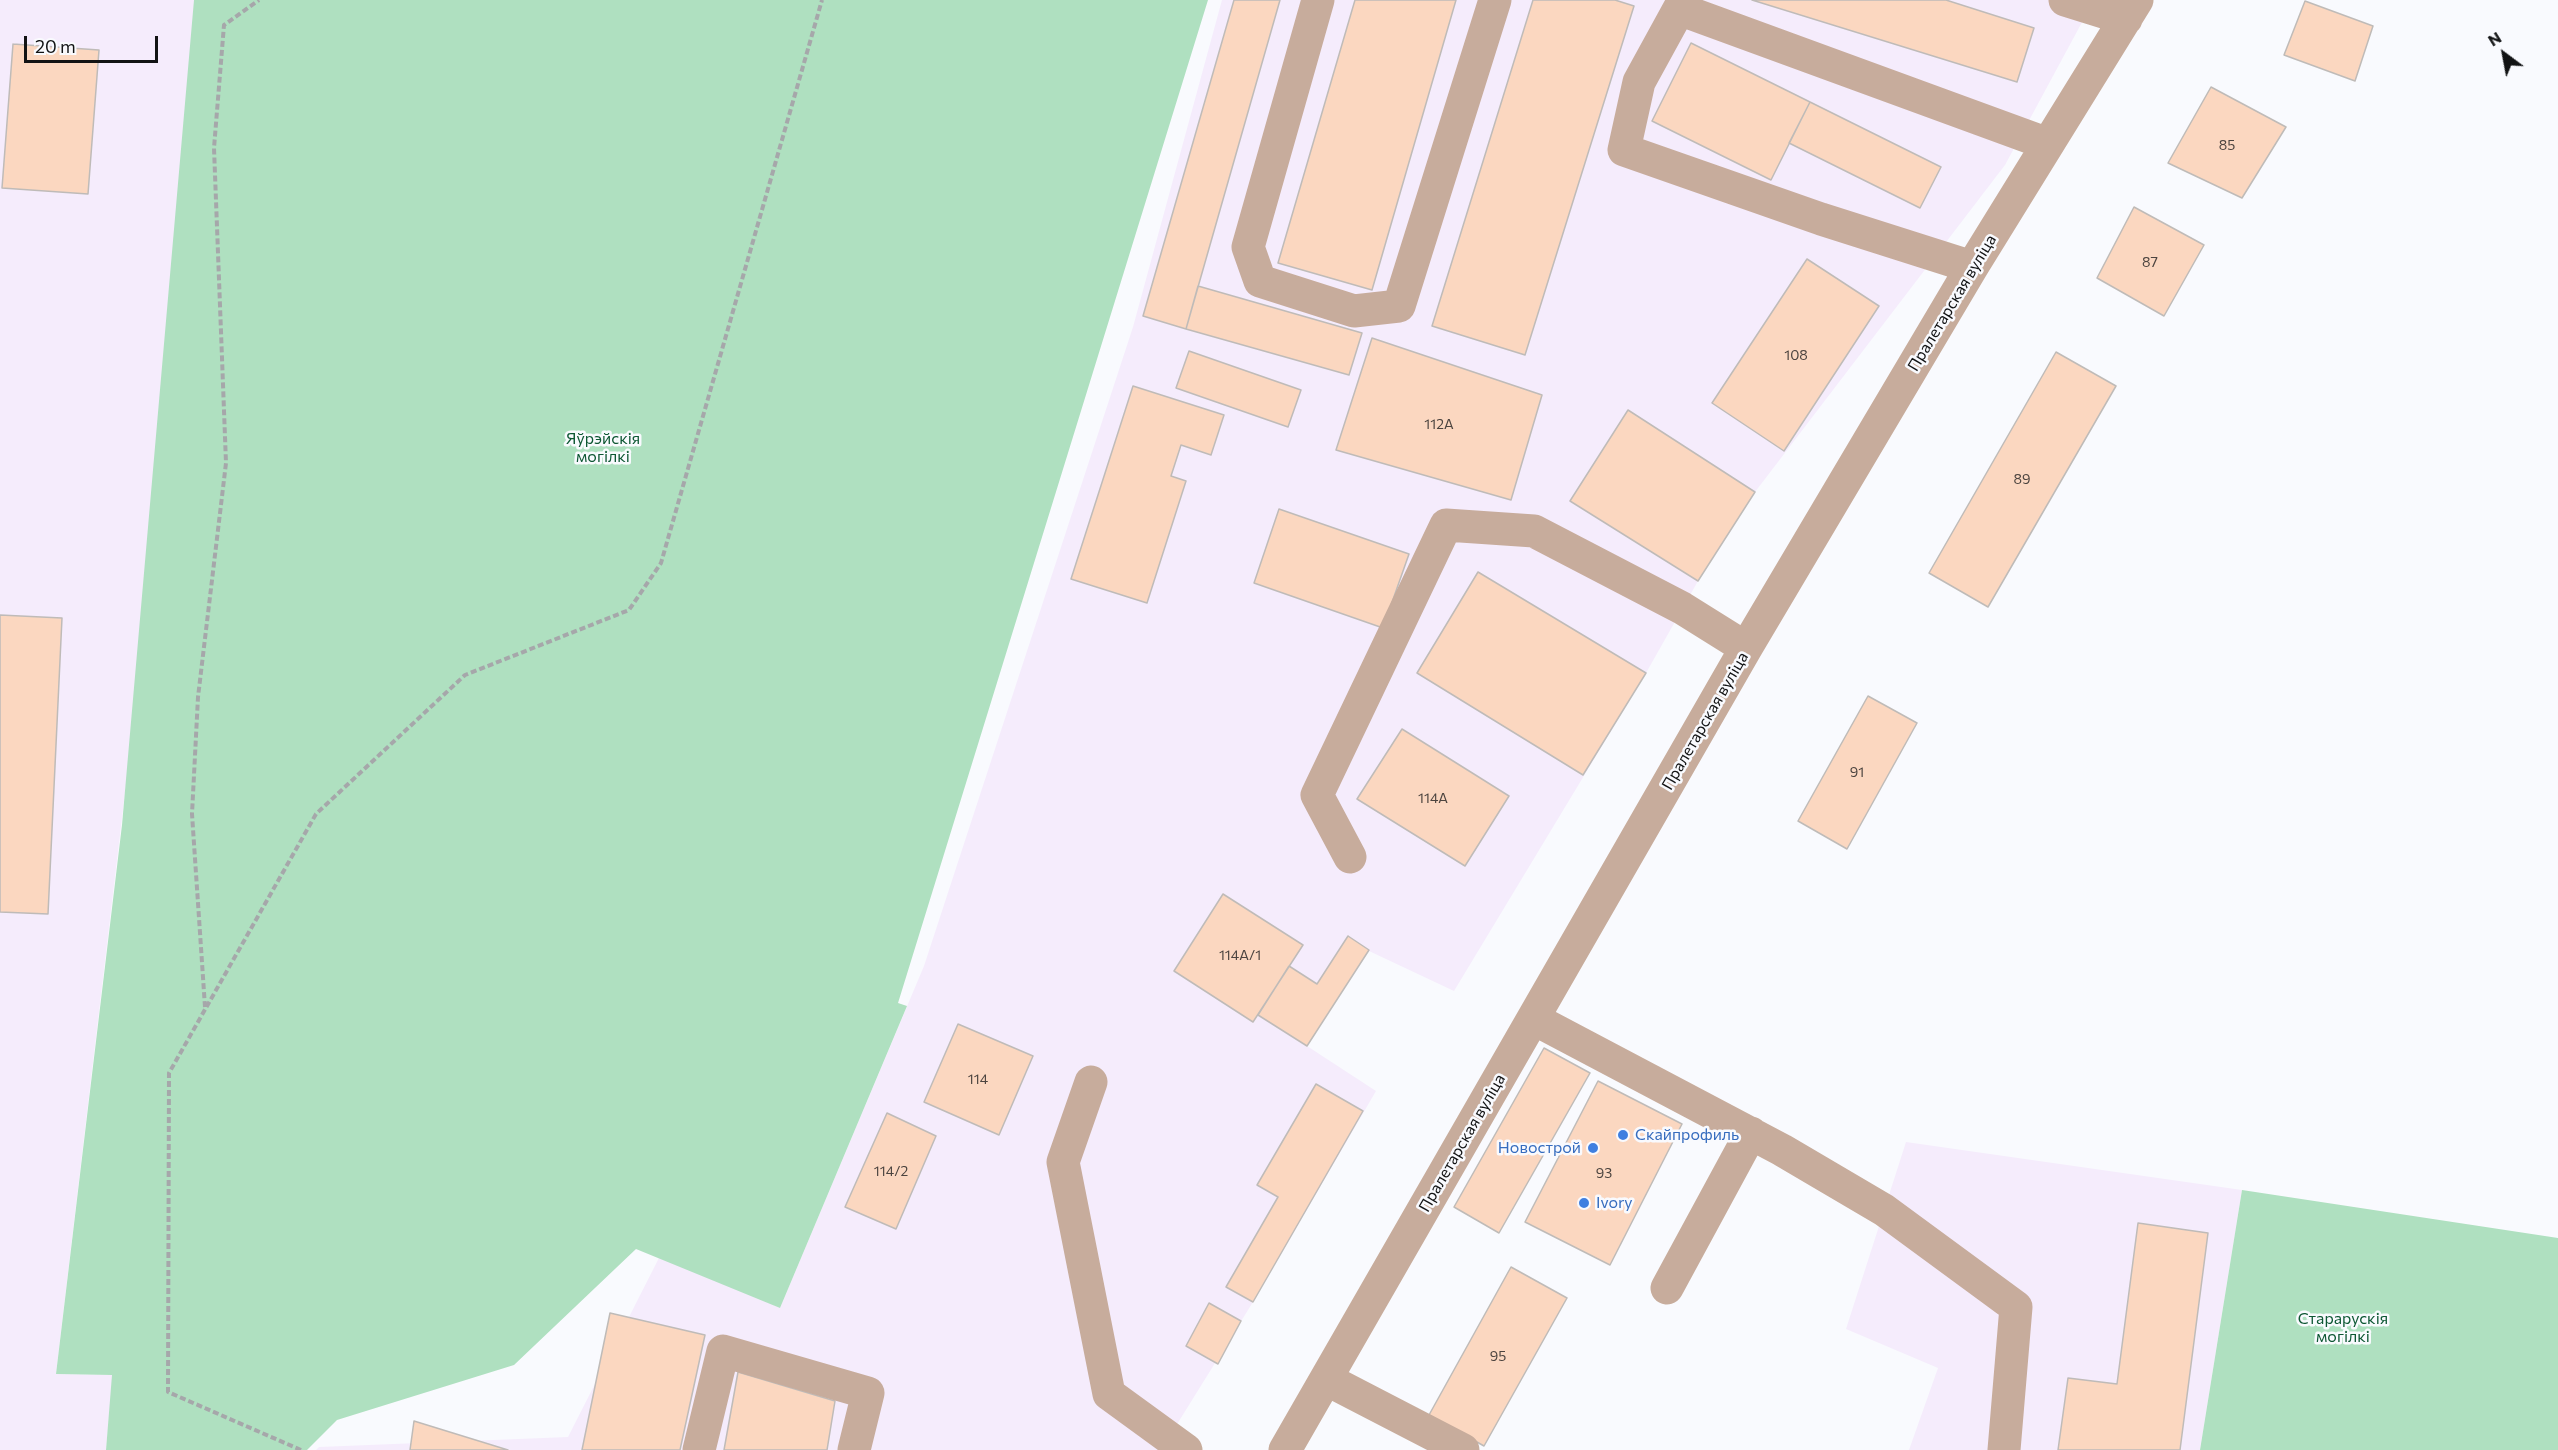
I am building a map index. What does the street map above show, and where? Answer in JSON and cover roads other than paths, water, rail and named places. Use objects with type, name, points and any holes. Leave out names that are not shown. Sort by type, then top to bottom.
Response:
[{"type":"street","points":[[1318,0],[1248,247],[1260,281],[1354,311],[1399,306],[1496,0]]},
{"type":"street","points":[[2065,0],[2131,9]]},
{"type":"street","points":[[1972,267],[1821,219],[1624,150],[1638,82],[1679,9],[2048,144]]},
{"type":"street","name":"Пралетарская вуліца","points":[[1285,1450],[1746,648],[1972,267],[2131,9]]},
{"type":"street","points":[[1350,857],[1317,795],[1446,525],[1534,531],[1682,608],[1746,648]]},
{"type":"street","points":[[1534,1019],[1751,1133],[1884,1210],[2016,1307],[2004,1450]]},
{"type":"street","points":[[1091,1082],[1063,1162],[1109,1394],[1186,1450]]},
{"type":"street","points":[[1667,1288],[1751,1133]]},
{"type":"street","points":[[699,1450],[723,1351],[868,1393],[854,1450]]},
{"type":"street","points":[[1326,1378],[1463,1450]]},
{"type":"place","name":"Скайпрофиль","points":[[1623,1135]]},
{"type":"place","name":"Новострой","points":[[1593,1148]]},
{"type":"place","name":"Ivory","points":[[1584,1203]]},
{"type":"park label","name":"Яўрэйскія могілкі","points":[[603,448]]},
{"type":"park label","name":"Старарускія могілкі","points":[[2343,1328]]}]
